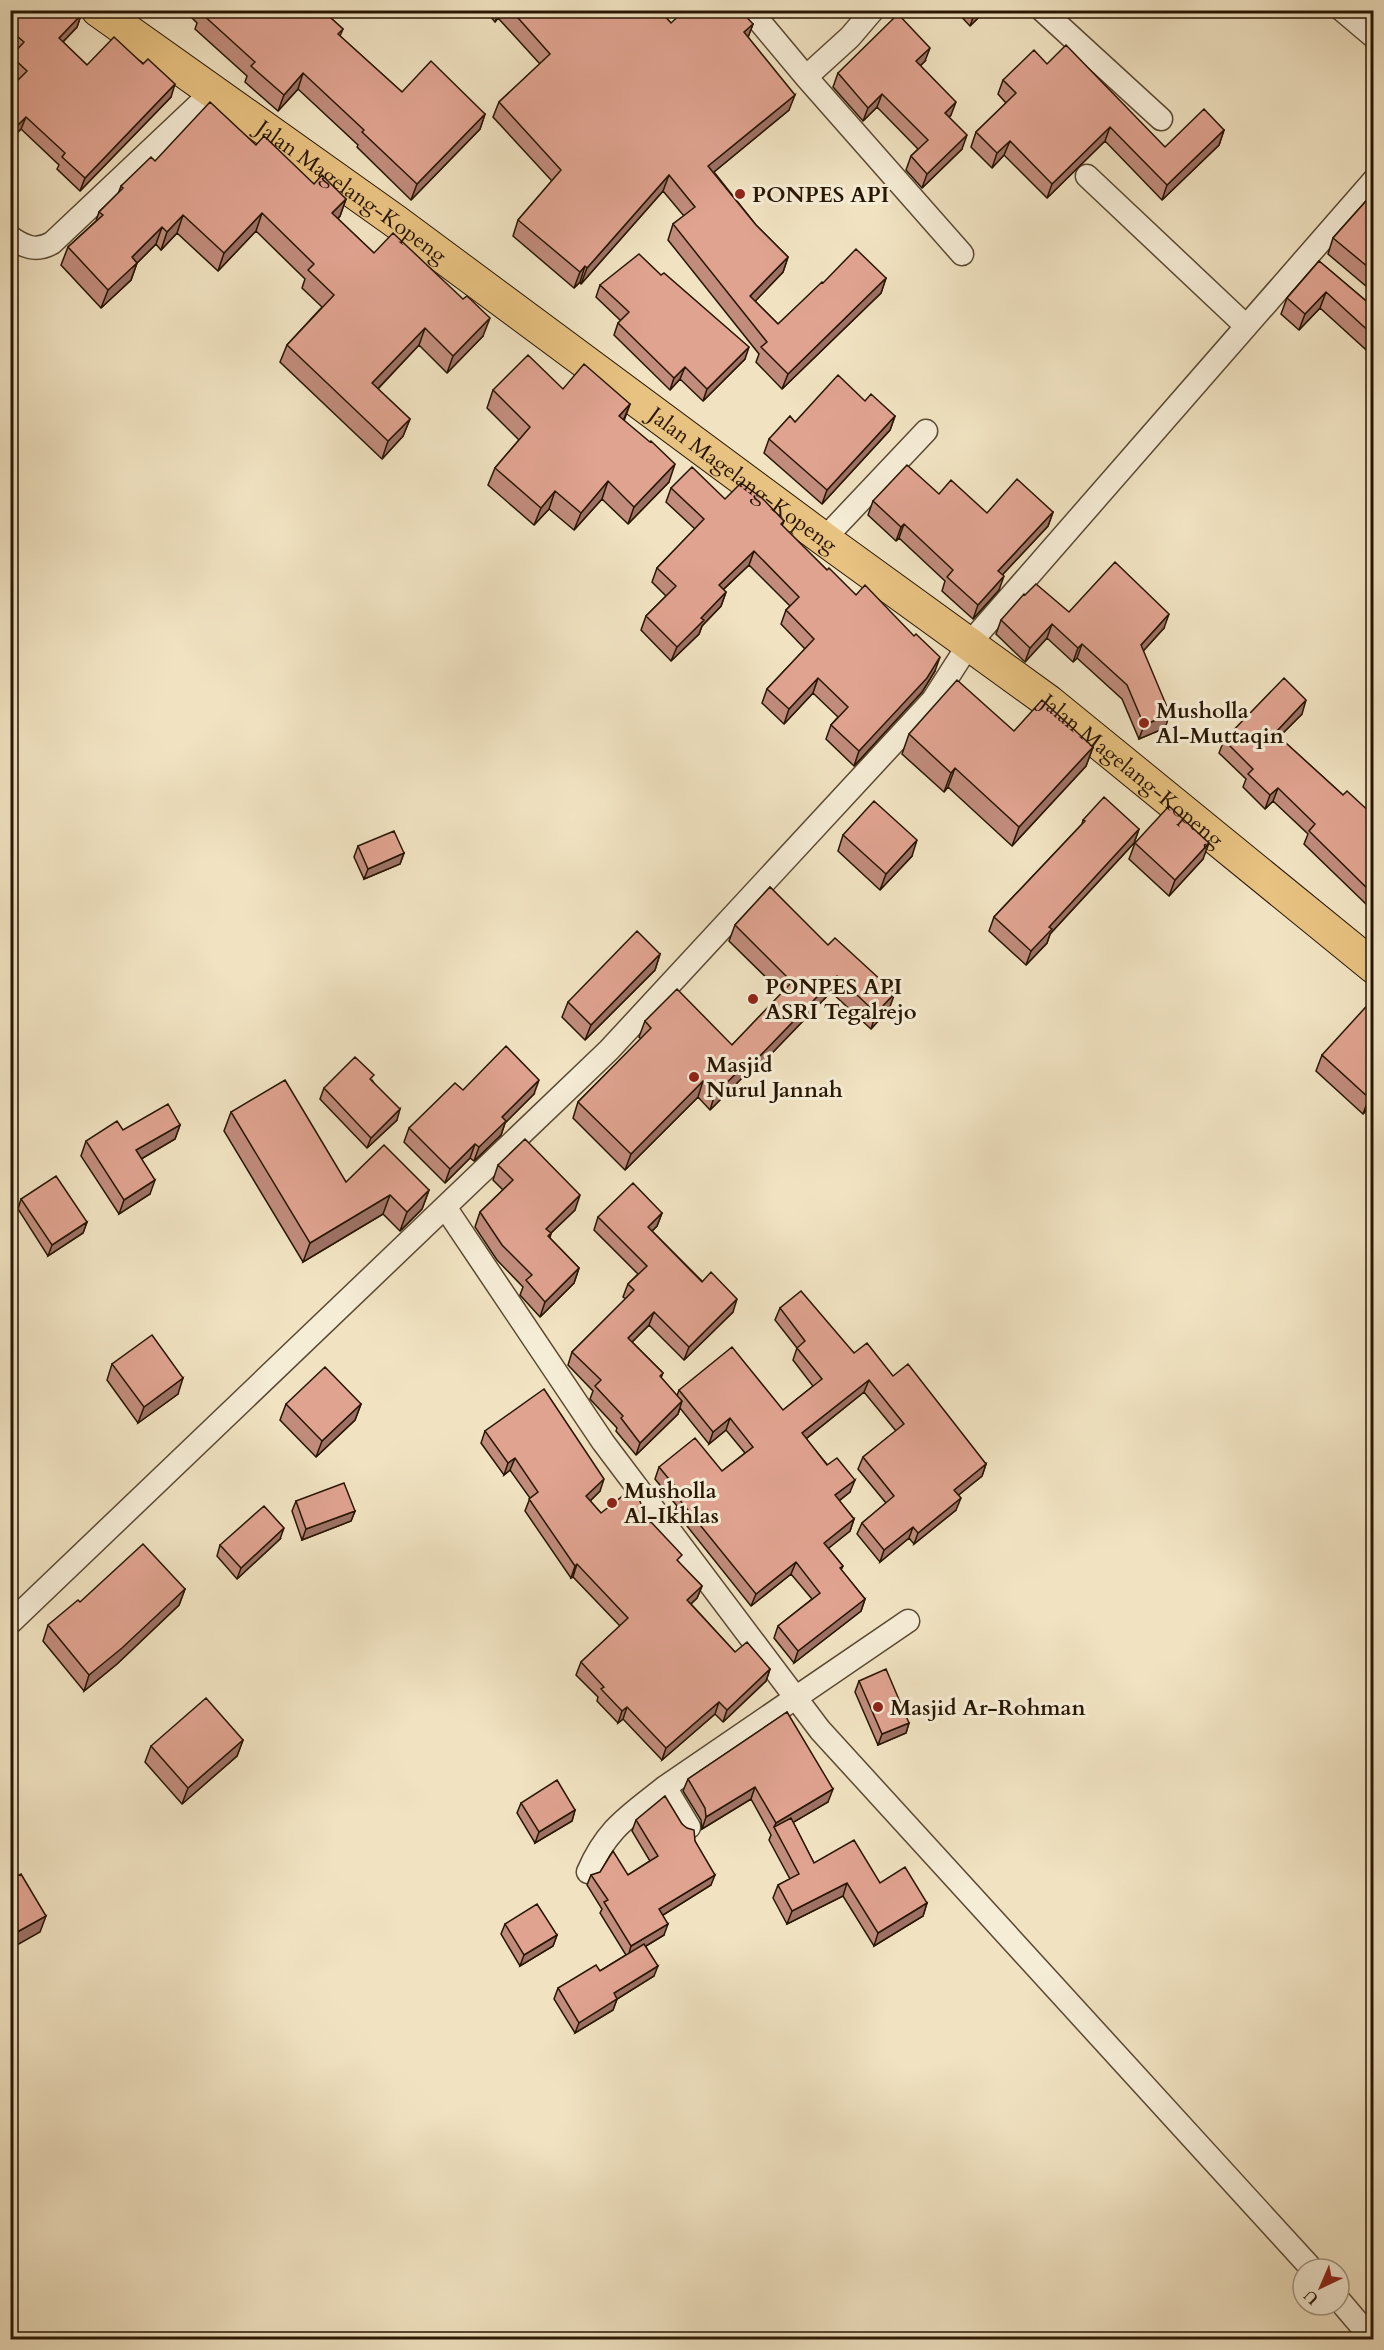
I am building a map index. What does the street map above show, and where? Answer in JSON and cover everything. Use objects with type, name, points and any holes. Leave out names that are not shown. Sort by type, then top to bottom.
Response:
[{"type":"main road","name":"Jalan Magelang-Kopeng","points":[[98,10],[394,221],[1049,702],[1374,967]]},
{"type":"street","points":[[750,10],[962,254]]},
{"type":"street","points":[[806,77],[850,37],[873,10]]},
{"type":"street","points":[[1042,10],[1161,119]]},
{"type":"street","points":[[1342,10],[1374,37]]},
{"type":"street","points":[[10,237],[35,249],[52,243],[212,92]]},
{"type":"street","points":[[1087,176],[1246,326]]},
{"type":"street","points":[[10,1623],[609,1050],[933,700],[969,644],[1246,326],[1316,261],[1374,180]]},
{"type":"street","points":[[824,539],[926,431]]},
{"type":"street","points":[[445,1207],[603,1442],[828,1739],[1301,2257]]},
{"type":"street","points":[[588,1872],[595,1855],[609,1834],[665,1787],[908,1621]]},
{"type":"street","points":[[665,1787],[689,1827]]},
{"type":"street","points":[[1351,2314],[1373,2340]]},
{"type":"building","points":[[10,10],[77,10],[81,15],[59,38],[87,65],[114,37],[143,64],[148,59],[175,84],[85,178],[62,157],[65,153],[26,117],[10,133],[10,88],[27,71],[11,56],[24,42],[10,30]]},
{"type":"building","points":[[204,10],[322,10],[343,29],[338,34],[402,92],[431,61],[485,114],[417,184],[303,73],[284,95],[251,66],[255,62],[201,13]]},
{"type":"building","points":[[511,10],[659,10],[671,23],[685,10],[740,10],[753,24],[744,32],[795,95],[708,166],[756,225],[788,257],[750,296],[778,324],[856,249],[886,278],[788,374],[761,347],[767,342],[673,224],[695,207],[669,175],[587,268],[585,266],[580,272],[518,220],[561,170],[499,102],[550,54]]},
{"type":"building","points":[[898,14],[930,48],[916,61],[956,102],[945,113],[967,135],[927,174],[911,156],[928,140],[882,94],[868,108],[838,73]]},
{"type":"building","points":[[1066,45],[1165,147],[1204,109],[1224,130],[1167,185],[1110,127],[1052,184],[1010,141],[997,153],[976,132],[1016,93],[1003,80],[1034,50],[1047,64]]},
{"type":"building","points":[[210,102],[256,145],[264,136],[314,184],[322,175],[346,199],[332,213],[374,253],[393,233],[463,299],[467,296],[490,318],[453,356],[425,328],[372,383],[410,419],[388,441],[287,345],[334,295],[308,270],[314,264],[262,213],[224,253],[183,215],[167,232],[162,227],[132,257],[137,263],[108,290],[68,247],[103,215],[99,212],[123,188],[121,186],[151,157],[155,161]]},
{"type":"building","points":[[1374,192],[1374,272],[1333,238]]},
{"type":"building","points":[[639,254],[661,275],[664,273],[749,347],[707,389],[685,367],[674,378],[618,323],[629,312],[600,285]]},
{"type":"building","points":[[1319,261],[1374,306],[1374,336],[1326,292],[1305,314],[1287,298]]},
{"type":"building","points":[[528,355],[563,389],[584,364],[630,404],[619,416],[651,441],[675,464],[634,507],[608,481],[581,513],[555,491],[541,508],[495,468],[530,427],[493,390]]},
{"type":"building","points":[[838,375],[865,401],[871,394],[895,416],[827,490],[769,439],[790,416],[795,422]]},
{"type":"building","points":[[907,465],[939,494],[951,480],[987,513],[1017,479],[1053,512],[998,571],[1004,576],[978,605],[947,577],[953,570],[904,524],[901,527],[873,501]]},
{"type":"building","points":[[692,467],[725,499],[741,483],[762,498],[784,521],[781,524],[827,570],[829,568],[856,595],[865,585],[914,636],[916,634],[940,657],[927,678],[859,751],[831,725],[848,707],[818,678],[789,709],[767,689],[814,639],[786,610],[799,597],[754,551],[719,585],[726,592],[701,618],[704,620],[677,647],[646,616],[676,586],[657,568],[704,519],[671,488]]},
{"type":"building","points":[[1115,562],[1169,614],[1141,645],[1170,714],[1144,725],[1127,685],[1082,644],[1078,648],[1052,624],[1030,648],[1001,620],[1036,584],[1069,612]]},
{"type":"building","points":[[1284,678],[1306,700],[1275,733],[1343,795],[1347,791],[1374,816],[1374,890],[1371,892],[1309,831],[1315,824],[1278,788],[1270,795],[1248,774],[1253,769],[1224,740]]},
{"type":"building","points":[[957,680],[1014,731],[1042,700],[1093,747],[1019,827],[955,768],[951,773],[909,734]]},
{"type":"building","points":[[1104,797],[1139,829],[1049,927],[1052,929],[1031,951],[994,917],[1085,821],[1083,820]]},
{"type":"building","points":[[874,801],[917,840],[886,874],[843,835]]},
{"type":"building","points":[[1169,806],[1209,843],[1175,880],[1135,843]]},
{"type":"building","points":[[394,831],[404,853],[368,869],[358,846]]},
{"type":"building","points":[[770,887],[828,945],[835,938],[895,993],[876,1013],[837,976],[755,1061],[752,1058],[715,1094],[703,1081],[631,1154],[578,1102],[651,1028],[645,1021],[677,989],[732,1045],[792,982],[735,925]]},
{"type":"building","points":[[637,931],[660,954],[591,1025],[568,1002]]},
{"type":"building","points":[[1374,998],[1374,1093],[1369,1098],[1322,1055]]},
{"type":"building","points":[[506,1046],[539,1080],[502,1117],[506,1121],[479,1147],[475,1144],[450,1169],[409,1128],[455,1083],[463,1090]]},
{"type":"building","points":[[355,1057],[374,1075],[370,1079],[400,1109],[371,1138],[324,1088]]},
{"type":"building","points":[[285,1080],[346,1182],[384,1145],[429,1190],[407,1212],[390,1195],[310,1243],[231,1112]]},
{"type":"building","points":[[168,1104],[180,1125],[136,1150],[155,1180],[124,1200],[86,1141],[117,1121],[123,1130]]},
{"type":"building","points":[[525,1139],[580,1195],[546,1229],[551,1233],[548,1236],[579,1268],[545,1302],[526,1280],[532,1275],[502,1245],[480,1212],[513,1180],[498,1165]]},
{"type":"building","points":[[56,1176],[87,1222],[52,1245],[21,1199]]},
{"type":"building","points":[[633,1183],[662,1213],[648,1227],[702,1282],[711,1272],[737,1299],[689,1347],[654,1312],[628,1338],[663,1373],[660,1376],[682,1401],[640,1443],[621,1418],[623,1416],[595,1386],[601,1380],[572,1352],[634,1290],[628,1284],[647,1266],[598,1217]]},
{"type":"building","points":[[801,1291],[854,1353],[867,1343],[893,1376],[908,1364],[986,1464],[954,1490],[961,1498],[918,1533],[913,1527],[884,1550],[862,1523],[894,1496],[863,1457],[904,1424],[869,1380],[802,1433],[827,1465],[837,1458],[855,1480],[835,1495],[854,1519],[824,1543],[843,1566],[840,1568],[865,1599],[798,1651],[778,1626],[820,1593],[796,1562],[756,1594],[679,1499],[683,1496],[659,1467],[695,1438],[722,1471],[753,1447],[730,1418],[713,1432],[679,1390],[732,1347],[783,1410],[822,1379],[797,1348],[805,1341],[780,1308]]},
{"type":"building","points":[[152,1335],[183,1378],[144,1407],[112,1364]]},
{"type":"building","points":[[325,1367],[361,1404],[322,1441],[286,1404]]},
{"type":"building","points":[[544,1389],[604,1479],[586,1496],[601,1513],[634,1487],[649,1523],[651,1522],[682,1555],[677,1560],[702,1586],[687,1600],[735,1652],[747,1642],[770,1669],[727,1710],[719,1702],[666,1748],[627,1707],[622,1711],[601,1689],[604,1687],[581,1662],[628,1618],[577,1564],[575,1566],[529,1499],[538,1492],[515,1458],[508,1463],[485,1431]]},
{"type":"building","points":[[344,1483],[355,1511],[306,1529],[296,1501]]},
{"type":"building","points":[[264,1506],[284,1528],[241,1568],[220,1545]]},
{"type":"building","points":[[143,1544],[185,1589],[122,1648],[89,1675],[48,1625],[78,1600],[80,1602]]},
{"type":"building","points":[[886,1669],[909,1723],[882,1734],[859,1681]]},
{"type":"building","points":[[206,1698],[243,1740],[188,1788],[151,1746]]},
{"type":"building","points":[[787,1712],[833,1789],[776,1823],[755,1787],[706,1817],[705,1808],[688,1779]]},
{"type":"building","points":[[557,1780],[575,1810],[539,1832],[521,1803]]},
{"type":"building","points":[[665,1796],[682,1824],[694,1830],[695,1841],[715,1875],[659,1909],[668,1924],[631,1946],[604,1902],[608,1900],[591,1875],[600,1872],[613,1851],[628,1875],[658,1856],[636,1820]]},
{"type":"building","points":[[791,1818],[814,1863],[854,1840],[880,1883],[905,1867],[927,1903],[878,1933],[847,1883],[792,1911],[778,1885],[799,1874],[774,1827]]},
{"type":"building","points":[[21,1874],[46,1916],[10,1936],[10,1880]]},
{"type":"building","points":[[537,1904],[557,1935],[524,1955],[505,1924]]},
{"type":"building","points":[[644,1944],[658,1966],[614,1993],[617,1999],[579,2023],[558,1988],[596,1965],[600,1971]]},
{"type":"place","name":"PONPES API","points":[[740,194]]},
{"type":"place","name":"Musholla Al-Muttaqin","points":[[1144,723]]},
{"type":"place","name":"PONPES API ASRI Tegalrejo","points":[[753,999]]},
{"type":"place","name":"Masjid Nurul Jannah","points":[[694,1077]]},
{"type":"place","name":"Musholla Al-Ikhlas","points":[[612,1503]]},
{"type":"place","name":"Masjid Ar-Rohman","points":[[878,1707]]}]
